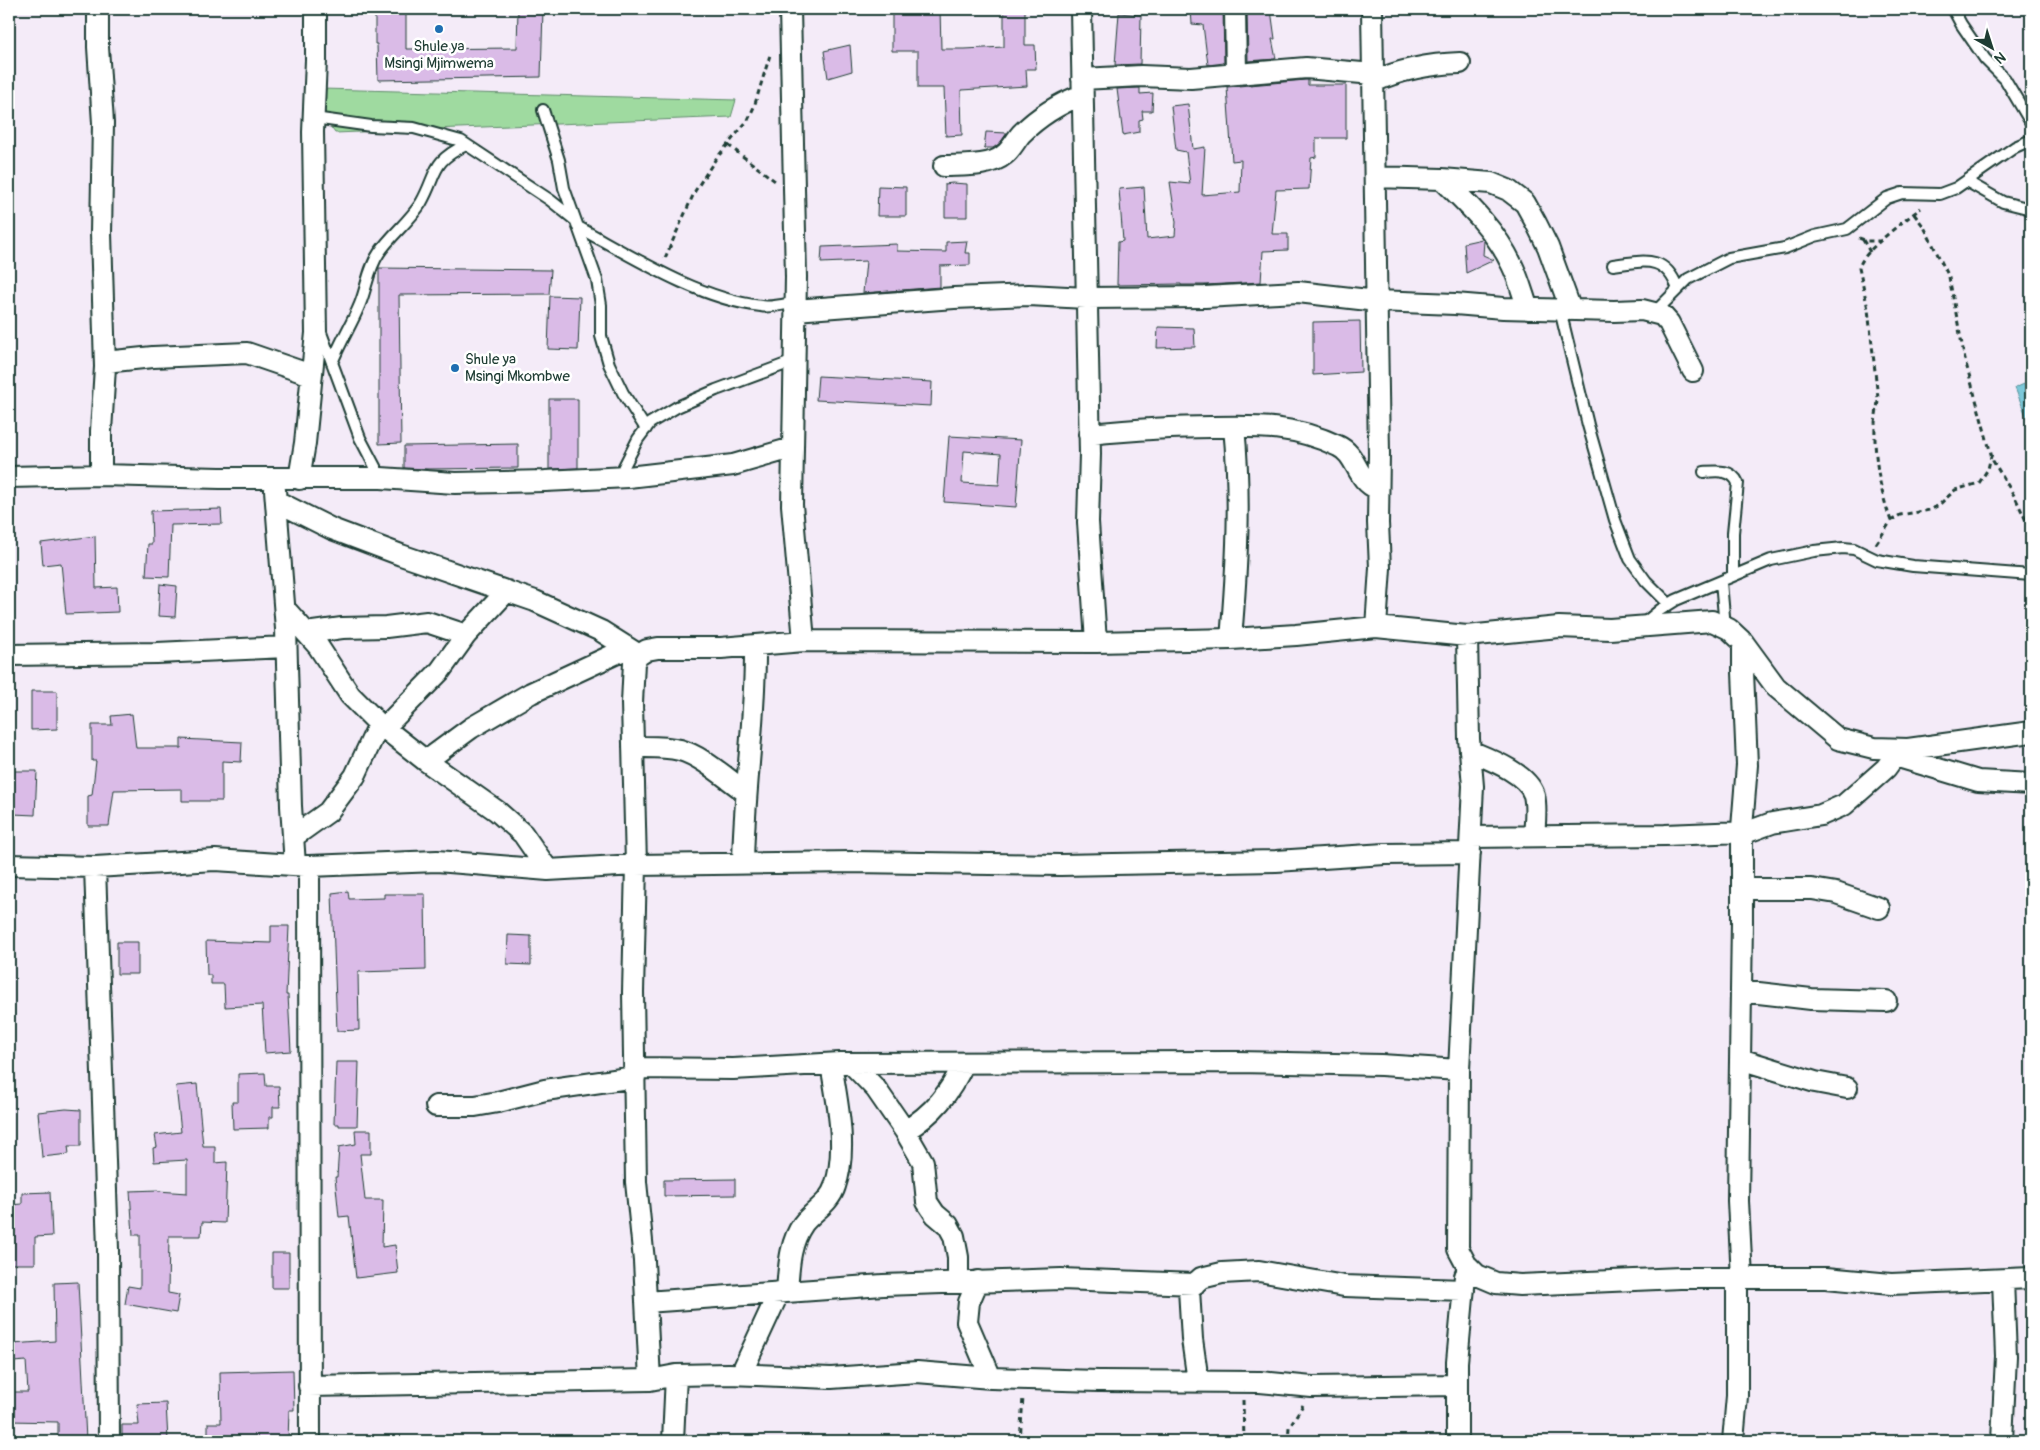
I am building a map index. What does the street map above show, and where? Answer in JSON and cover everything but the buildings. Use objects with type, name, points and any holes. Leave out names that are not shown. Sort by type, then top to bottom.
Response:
[{"type":"street","points":[[98,9],[98,47],[103,123],[101,233],[104,362],[101,475]]},
{"type":"street","points":[[299,479],[305,443],[316,333],[314,118],[316,9]]},
{"type":"street","points":[[790,9],[795,198],[792,505],[804,641]]},
{"type":"street","points":[[1081,9],[1089,434],[1088,522],[1096,642]]},
{"type":"street","points":[[1235,9],[1236,73]]},
{"type":"street","points":[[1372,9],[1380,568],[1376,627]]},
{"type":"street","points":[[944,166],[988,162],[1004,156],[1020,136],[1047,112],[1082,87],[1141,76],[1192,78],[1306,68],[1373,78],[1418,66],[1460,63]]},
{"type":"street","points":[[1375,177],[1491,183],[1508,190],[1525,203],[1548,247],[1566,310]]},
{"type":"street","points":[[1442,179],[1480,216],[1498,241],[1512,266],[1528,309]]},
{"type":"street","points":[[795,306],[1010,296],[1086,298],[1205,297],[1298,292],[1377,301],[1528,309],[1642,310],[1662,315],[1669,323],[1693,371]]},
{"type":"street","points":[[104,362],[152,356],[247,353],[311,375]]},
{"type":"street","points":[[1231,638],[1236,570],[1237,477],[1234,426]]},
{"type":"street","points":[[1089,434],[1156,427],[1258,426],[1296,430],[1326,440],[1347,451],[1363,480],[1370,486],[1378,489]]},
{"type":"street","points":[[9,477],[101,475],[274,479],[381,478],[455,483],[618,478],[733,465],[792,448]]},
{"type":"street","points":[[274,479],[284,608],[293,837],[302,866],[310,1441]]},
{"type":"street","points":[[276,501],[332,529],[552,608],[601,632],[633,651]]},
{"type":"street","points":[[293,837],[328,812],[355,776],[382,726],[440,671],[466,635],[506,591]]},
{"type":"street","points":[[284,608],[318,646],[350,695],[382,726],[426,762],[497,811],[523,834],[548,870]]},
{"type":"street","points":[[426,762],[472,728],[531,693],[633,651],[658,648],[721,648],[804,641],[1096,642],[1296,635],[1376,627],[1466,636],[1559,627],[1610,628],[1712,620],[1725,627],[1743,642],[1762,665],[1776,687],[1838,739],[1898,752],[1978,781],[2031,784]]},
{"type":"street","points":[[306,632],[342,628],[386,627],[427,622],[466,635]]},
{"type":"street","points":[[1466,636],[1473,786],[1459,1070],[1458,1249],[1466,1264],[1477,1275],[1496,1283],[1520,1285],[1680,1278],[1826,1278],[1891,1284],[2031,1278]]},
{"type":"street","points":[[1732,1441],[1738,1396],[1742,833],[1747,765],[1743,642]]},
{"type":"street","points":[[743,863],[744,813],[756,683],[756,645]]},
{"type":"street","points":[[9,655],[157,653],[286,647]]},
{"type":"street","points":[[633,651],[636,864],[632,992],[636,1182],[644,1261],[650,1380]]},
{"type":"street","points":[[9,864],[95,866],[215,860],[302,866],[437,861],[548,870],[636,864],[854,862],[1070,864],[1276,861],[1385,854],[1471,845],[1534,835],[1742,833],[1772,823],[1821,815],[1844,804],[1886,768],[1898,752],[2031,732]]},
{"type":"street","points":[[633,747],[657,746],[681,750],[699,759],[746,792]]},
{"type":"street","points":[[1470,751],[1515,773],[1526,783],[1534,794],[1534,835]]},
{"type":"street","points":[[95,866],[108,1248],[109,1441]]},
{"type":"street","points":[[1742,889],[1812,889],[1836,893],[1879,908]]},
{"type":"street","points":[[1741,991],[1810,999],[1886,1001]]},
{"type":"street","points":[[1740,1059],[1814,1082],[1847,1088]]},
{"type":"street","points":[[436,1106],[475,1106],[635,1072],[851,1063],[1247,1063],[1381,1065],[1459,1070]]},
{"type":"street","points":[[851,1063],[876,1090],[905,1131],[923,1162],[927,1202],[935,1214],[948,1225],[954,1236],[958,1256],[958,1282]]},
{"type":"street","points":[[905,1131],[934,1111],[946,1097],[964,1063]]},
{"type":"street","points":[[741,1374],[783,1291],[794,1239],[804,1223],[824,1204],[835,1187],[840,1157],[839,1111],[830,1064]]},
{"type":"street","points":[[1457,1441],[1457,1362],[1466,1264]]},
{"type":"street","points":[[1198,1381],[1190,1316],[1190,1289],[1201,1278],[1222,1273],[1258,1271],[1344,1286],[1464,1290]]},
{"type":"street","points":[[646,1302],[783,1291],[1061,1278],[1195,1284]]},
{"type":"street","points":[[2002,1441],[2006,1356],[2003,1280]]},
{"type":"street","points":[[978,1281],[969,1302],[967,1322],[991,1378]]},
{"type":"street","points":[[309,1386],[650,1380],[676,1375],[741,1374],[831,1378],[917,1372],[991,1378],[1242,1382],[1312,1387],[1457,1385]]},
{"type":"street","points":[[674,1441],[676,1375]]},
{"type":"lane","points":[[1953,9],[1985,59],[2005,79],[2031,123]]},
{"type":"lane","points":[[542,110],[559,160],[564,188],[596,280],[601,305],[601,336],[609,364],[622,393],[646,429]]},
{"type":"lane","points":[[314,118],[371,126],[414,128],[461,141],[550,200],[576,223],[660,270],[724,300],[763,307],[795,306]]},
{"type":"lane","points":[[1654,313],[1688,279],[1729,258],[1785,248],[1815,236],[1847,229],[1886,198],[1902,193],[1937,194],[1956,188],[2015,147],[2031,140]]},
{"type":"lane","points":[[332,363],[339,344],[360,304],[371,266],[379,252],[412,216],[421,202],[437,165],[449,153],[466,145]]},
{"type":"lane","points":[[1966,181],[2003,202],[2031,209]]},
{"type":"lane","points":[[1613,265],[1639,262],[1660,264],[1672,274],[1678,289]]},
{"type":"lane","points":[[1566,310],[1588,425],[1615,520],[1630,559],[1646,582],[1669,604]]},
{"type":"lane","points":[[315,315],[360,438],[381,478]]},
{"type":"lane","points":[[618,478],[638,439],[650,423],[677,407],[716,390],[794,361]]},
{"type":"lane","points":[[1704,472],[1724,472],[1735,478],[1738,483],[1733,541],[1734,576]]},
{"type":"lane","points":[[1642,625],[1669,604],[1771,560],[1814,551],[1843,548],[1854,550],[1877,560],[1936,569],[2031,574]]},
{"type":"lane","points":[[1721,582],[1725,627]]},
{"type":"path","points":[[660,270],[695,191],[748,120],[772,50]]},
{"type":"path","points":[[728,145],[795,198]]},
{"type":"path","points":[[1891,521],[1881,494],[1875,449],[1875,416],[1878,408],[1878,398],[1868,309],[1860,270],[1861,262],[1937,194]]},
{"type":"path","points":[[1914,214],[1924,227],[1948,278],[1965,360],[1991,455],[2015,497],[2031,531]]},
{"type":"path","points":[[1862,239],[1870,252]]},
{"type":"path","points":[[1868,557],[1891,521],[1900,515],[1930,510],[1939,505],[1955,490],[1979,482],[1988,469],[1991,455]]},
{"type":"path","points":[[1020,1441],[1024,1379]]},
{"type":"path","points":[[1242,1382],[1244,1441]]},
{"type":"path","points":[[1288,1441],[1289,1427],[1312,1387]]},
{"type":"green space","points":[[322,89],[736,100],[731,117],[335,133],[319,111]]},
{"type":"water","points":[[2031,381],[2031,428],[2015,388]]},
{"type":"place","name":"Shule ya Msingi Mjimwema","points":[[439,29]]},
{"type":"place","name":"Shule ya Msingi Mkombwe","points":[[455,368]]}]
